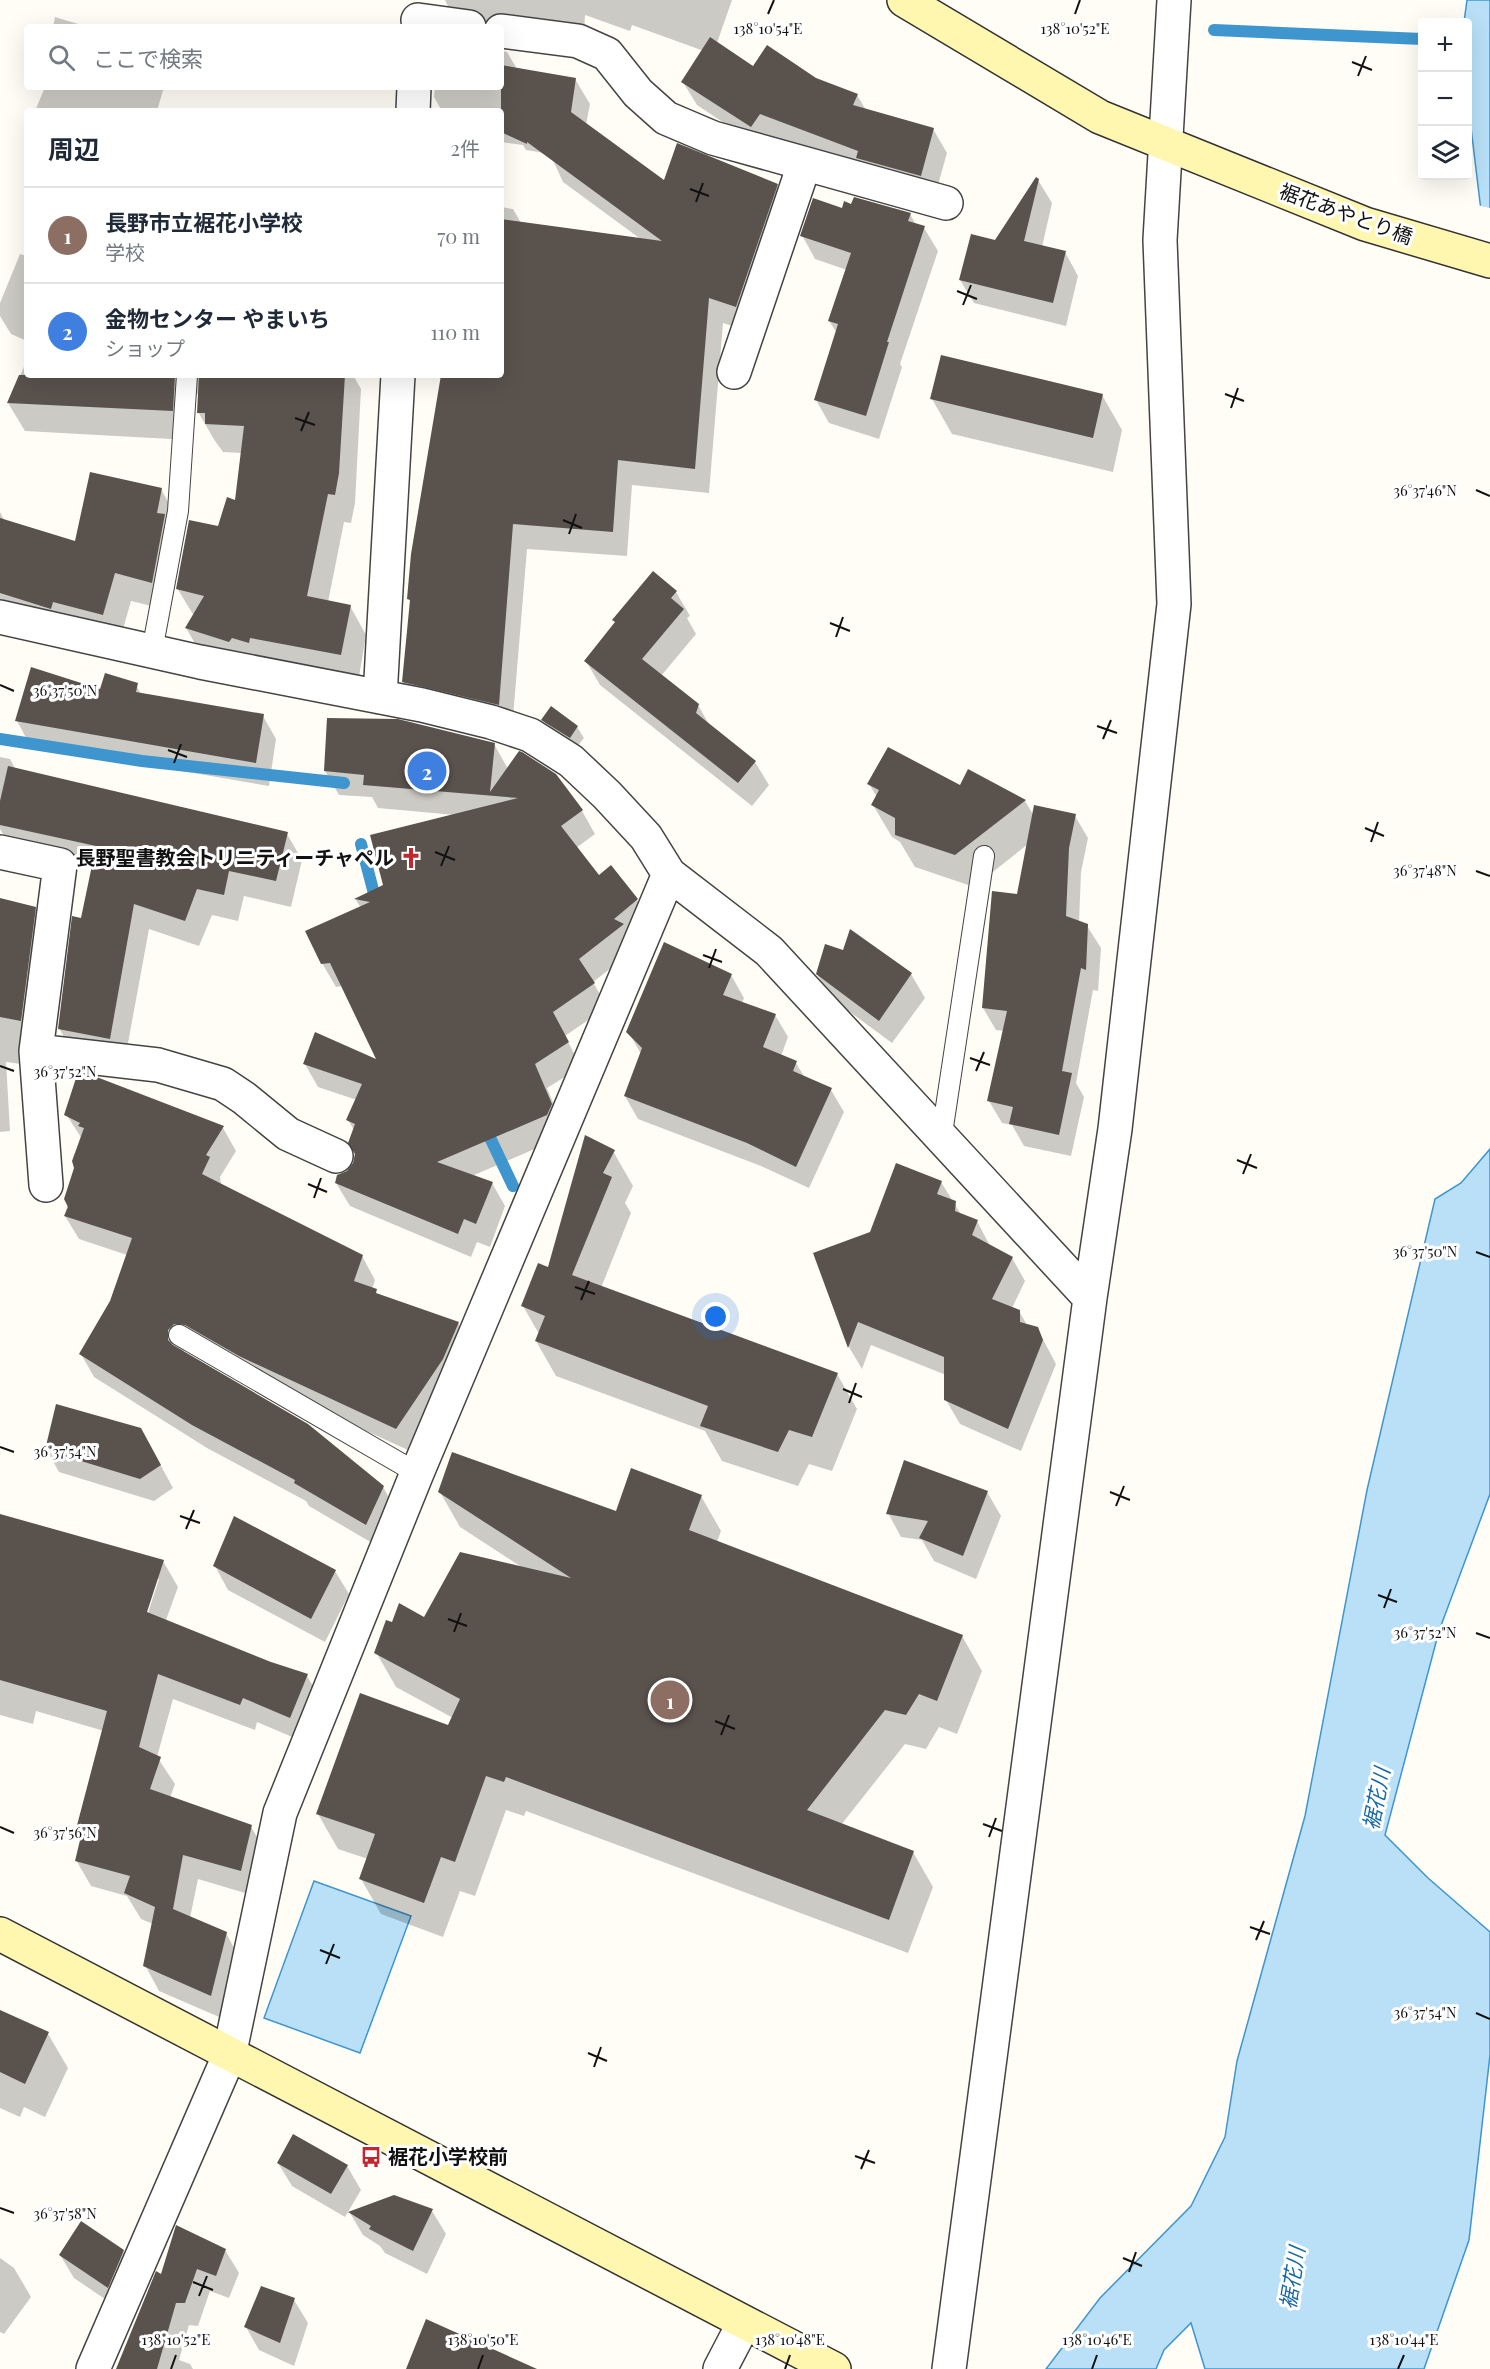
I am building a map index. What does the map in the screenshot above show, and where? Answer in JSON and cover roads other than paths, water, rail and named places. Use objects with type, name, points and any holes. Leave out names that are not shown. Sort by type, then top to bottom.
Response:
[{"type":"street","name":"裾花あやとり橋","points":[[904,0],[1100,117],[1203,161],[1365,224],[1490,261]]},
{"type":"street","points":[[949,2369],[1090,1298],[1115,1129],[1173,604],[1160,240],[1174,0]]},
{"type":"street","points":[[418,16],[455,24]]},
{"type":"street","points":[[504,31],[579,41],[607,54],[638,93],[666,118],[713,138],[946,203]]},
{"type":"street","points":[[413,108],[414,90]]},
{"type":"street","points":[[734,372],[804,165]]},
{"type":"street","points":[[380,697],[398,378]]},
{"type":"street","points":[[0,616],[152,651],[380,697],[491,722],[530,735],[571,761],[607,795],[646,837],[669,874],[769,951],[941,1140],[1090,1298]]},
{"type":"street","points":[[0,852],[60,865],[36,1052],[46,1185]]},
{"type":"street","points":[[93,2369],[229,2056],[280,1813],[417,1473],[669,874]]},
{"type":"street","points":[[36,1052],[159,1065],[213,1081],[244,1098],[288,1134],[336,1156]]},
{"type":"street","points":[[0,1934],[229,2056],[834,2369]]},
{"type":"street","points":[[720,2369],[744,2322]]},
{"type":"lane","points":[[152,651],[178,511],[187,378]]},
{"type":"lane","points":[[941,1140],[984,856]]},
{"type":"lane","points":[[179,1335],[417,1473]]},
{"type":"water","points":[[1467,0],[1490,0],[1490,285],[1472,136],[1472,18],[1465,18]]},
{"type":"water","name":"裾花川","points":[[1490,1149],[1490,1494],[1439,1631],[1385,1835],[1428,1878],[1490,1932],[1490,2055],[1469,2240],[1424,2369],[1205,2369],[1191,2323],[1164,2350],[1156,2369],[1046,2369],[1100,2298],[1191,2206],[1225,2137],[1237,2061],[1305,1816],[1367,1490],[1435,1199],[1461,1183]]},
{"type":"water","points":[[314,1881],[411,1916],[360,2053],[264,2018]]},
{"type":"waterway","points":[[1214,30],[1418,39]]},
{"type":"waterway","points":[[0,739],[142,761],[344,783]]},
{"type":"waterway","points":[[361,844],[377,905]]},
{"type":"waterway","points":[[484,1125],[513,1186]]},
{"type":"place","name":"金物センター やまいち","points":[[427,771]]},
{"type":"place","name":"長野聖書教会トリニティーチャペル","points":[[411,858]]},
{"type":"place","name":"長野市立裾花小学校","points":[[670,1700]]},
{"type":"place","name":"裾花小学校前","points":[[371,2157]]}]
